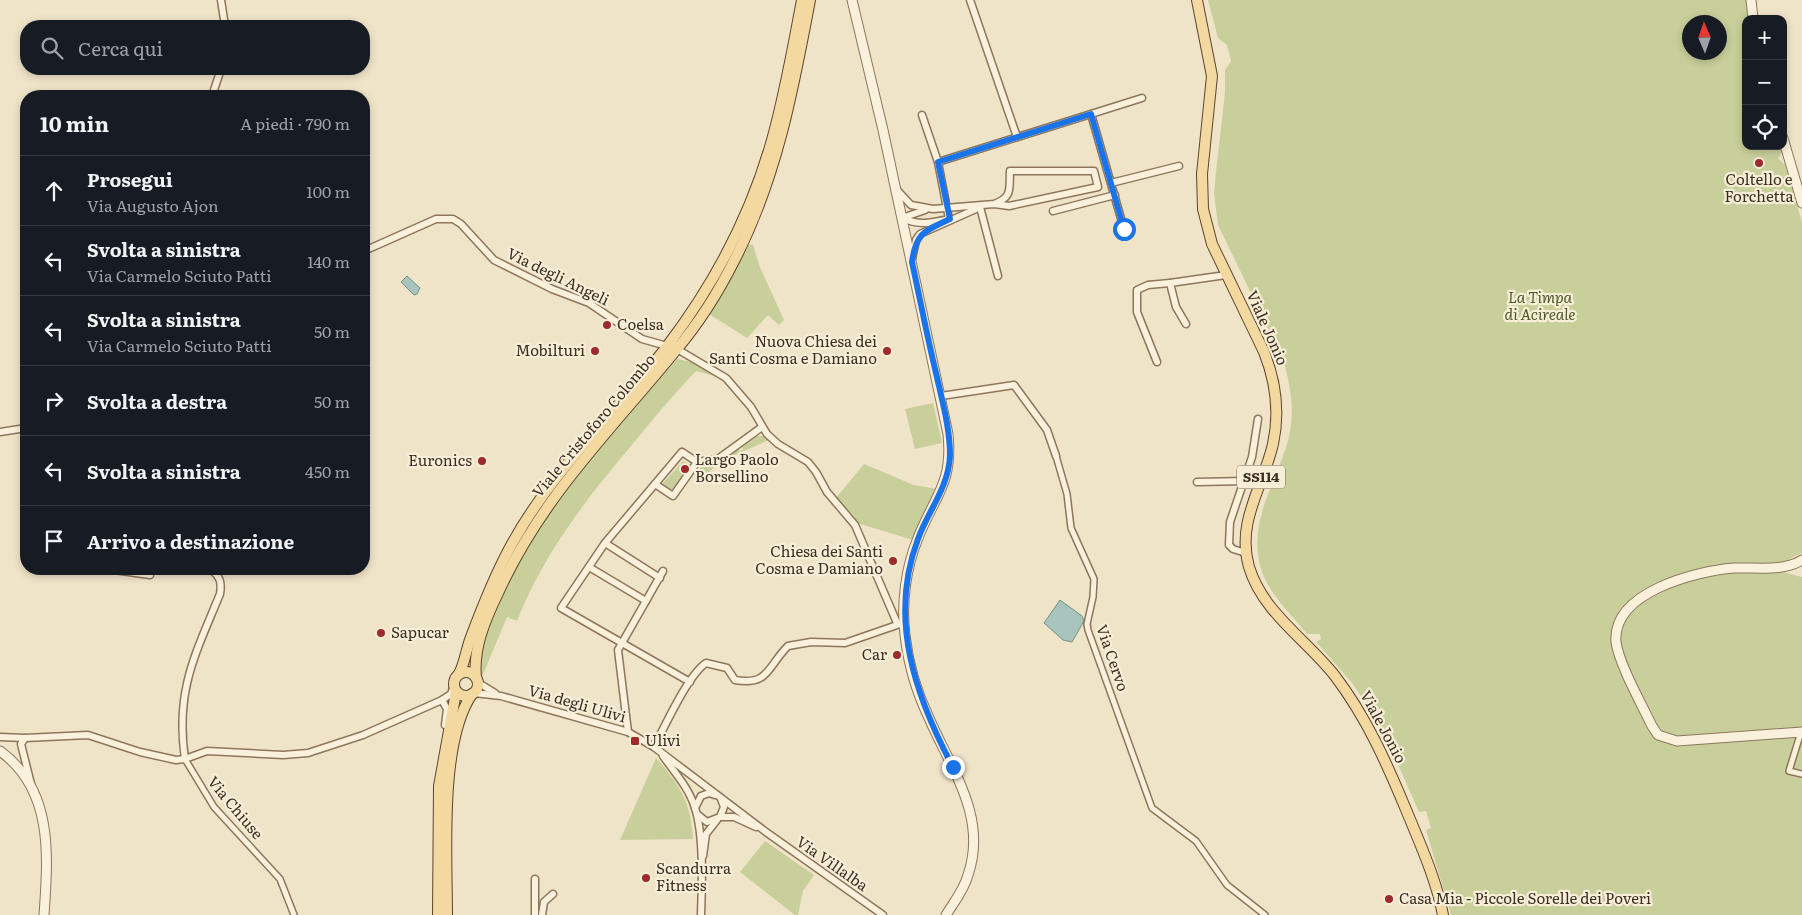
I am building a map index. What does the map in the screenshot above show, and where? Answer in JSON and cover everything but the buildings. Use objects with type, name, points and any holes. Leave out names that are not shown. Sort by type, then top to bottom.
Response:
[{"type":"main road","name":"Viale Cristoforo Colombo","points":[[450,695],[485,601],[513,542],[562,470],[672,348],[716,274],[741,227],[753,197],[780,112],[802,0]]},
{"type":"main road","name":"Viale Cristoforo Colombo","points":[[473,693],[477,680],[477,649],[484,623],[504,578],[536,521],[569,475],[710,303],[735,260],[762,200],[781,141],[810,0]]},
{"type":"main road","name":"Viale Jonio","points":[[1197,0],[1212,76],[1202,174],[1203,209],[1212,244],[1267,360],[1276,393],[1272,445],[1247,520],[1246,553],[1250,568],[1264,598],[1333,673],[1351,698],[1378,743],[1429,866],[1443,915]]},
{"type":"main road","points":[[459,674],[468,672],[477,680]]},
{"type":"main road","points":[[438,915],[438,821],[442,763],[454,712],[450,695],[463,696],[473,693]]},
{"type":"main road","points":[[447,915],[447,818],[451,759],[462,711],[473,693]]},
{"type":"street","points":[[220,0],[224,20]]},
{"type":"street","points":[[852,0],[912,262],[941,396],[949,448],[948,471],[911,558],[900,624],[917,688],[928,717],[962,787],[972,819],[973,852],[969,875],[946,915]]},
{"type":"street","points":[[970,0],[1017,137]]},
{"type":"street","points":[[1751,0],[1753,15]]},
{"type":"street","points":[[214,90],[219,75]]},
{"type":"street","points":[[938,162],[1142,98]]},
{"type":"street","points":[[1091,114],[1124,229]]},
{"type":"street","points":[[922,115],[938,162],[950,219]]},
{"type":"street","points":[[1787,150],[1802,203]]},
{"type":"street","points":[[1111,183],[1178,166]]},
{"type":"street","points":[[912,262],[916,240],[920,234],[950,219],[980,207],[994,204],[1009,206],[1098,187],[1094,171],[1010,171],[1008,195],[994,204]]},
{"type":"street","points":[[896,190],[911,204],[932,209]]},
{"type":"street","points":[[1053,211],[1115,195]]},
{"type":"street","points":[[902,218],[914,212],[932,209],[980,207]]},
{"type":"street","points":[[980,207],[998,276]]},
{"type":"street","points":[[902,218],[917,223],[929,224],[950,219]]},
{"type":"street","name":"Via degli Angeli","points":[[370,248],[436,219],[453,219],[461,224],[494,260],[544,286],[589,303],[642,339],[672,348],[726,378],[751,407],[762,427],[778,444],[808,462],[827,492],[850,517],[874,572],[900,624]]},
{"type":"street","points":[[1156,362],[1137,312],[1137,290],[1148,285],[1170,284],[1226,275]]},
{"type":"street","points":[[1170,284],[1176,307],[1186,324]]},
{"type":"street","name":"Via Cervo","points":[[941,396],[1014,385],[1047,430],[1067,494],[1071,528],[1094,578],[1093,598],[1086,624],[1152,808],[1196,841],[1227,885],[1265,915]]},
{"type":"street","points":[[1246,553],[1233,549],[1229,545],[1228,539],[1230,522],[1252,457],[1258,419]]},
{"type":"street","points":[[690,682],[561,608],[605,543],[682,452],[697,462],[718,459],[762,427]]},
{"type":"street","points":[[0,432],[20,429]]},
{"type":"street","points":[[653,486],[673,496],[697,462]]},
{"type":"street","points":[[1196,482],[1245,481]]},
{"type":"street","points":[[605,543],[660,578]]},
{"type":"street","points":[[1800,563],[1784,567],[1711,571],[1680,579],[1640,598],[1630,606],[1618,622],[1616,634],[1618,652],[1658,735],[1677,741],[1801,732],[1789,771],[1802,774]]},
{"type":"street","points":[[588,567],[646,601]]},
{"type":"street","points":[[628,732],[618,650],[663,571]]},
{"type":"street","name":"Via Chiuse","points":[[216,575],[220,579],[220,594],[193,656],[186,680],[182,707],[182,738],[185,759],[214,807],[280,878],[294,915]]},
{"type":"street","points":[[654,747],[699,667],[706,663],[727,668],[735,680],[748,682],[764,677],[788,646],[811,642],[845,643],[900,624]]},
{"type":"street","points":[[477,680],[501,696]]},
{"type":"street","points":[[473,693],[501,696]]},
{"type":"street","points":[[0,737],[25,738],[88,735],[154,756],[185,759],[207,751],[283,755],[308,752],[363,735],[450,695]]},
{"type":"street","name":"Via degli Ulivi","points":[[501,696],[628,732],[661,752],[766,832]]},
{"type":"street","points":[[25,738],[21,744],[32,790],[41,813],[48,845],[44,915]]},
{"type":"street","points":[[0,751],[14,761],[32,790]]},
{"type":"street","points":[[661,752],[682,782],[696,811],[707,822],[719,818],[734,817],[766,832]]},
{"type":"street","points":[[701,915],[702,869],[706,834],[724,810],[719,797],[709,793],[701,796],[696,811],[702,869]]},
{"type":"street","name":"Via Villalba","points":[[766,832],[883,915]]},
{"type":"street","points":[[535,878],[535,915]]},
{"type":"street","points":[[542,915],[544,902],[553,894]]},
{"type":"green space","name":"La Timpa di Acireale","points":[[1208,0],[1747,0],[1749,15],[1742,15],[1742,150],[1783,150],[1778,158],[1785,165],[1802,222],[1802,553],[1785,561],[1783,572],[1802,577],[1802,915],[1451,915],[1426,830],[1431,828],[1426,811],[1419,812],[1383,731],[1352,683],[1316,642],[1321,639],[1320,634],[1307,634],[1270,589],[1262,572],[1257,539],[1259,523],[1287,444],[1292,411],[1288,378],[1282,357],[1218,225],[1214,193],[1225,92],[1225,70],[1231,61],[1227,45],[1218,38]]},
{"type":"green space","points":[[749,244],[753,245],[760,267],[784,320],[779,325],[768,315],[747,338],[709,314]]},
{"type":"green space","points":[[677,359],[696,363],[718,377],[696,371],[598,486],[567,529],[539,573],[517,621],[507,617],[482,677],[480,660],[487,632],[513,568],[531,538],[571,481],[662,373]]},
{"type":"green space","points":[[933,403],[942,443],[915,449],[905,409]]},
{"type":"green space","points":[[757,436],[764,436],[769,440],[721,461],[703,478],[696,478],[695,474],[702,465],[718,462],[738,449],[740,451],[743,449],[742,447]]},
{"type":"green space","points":[[683,461],[687,463],[688,469],[674,489],[668,489],[663,483]]},
{"type":"green space","points":[[864,464],[914,485],[937,489],[913,540],[857,523],[854,516],[836,498]]},
{"type":"green space","points":[[656,758],[672,777],[683,795],[690,815],[693,839],[620,840]]},
{"type":"green space","points":[[765,841],[814,875],[803,891],[798,915],[795,915],[740,872]]},
{"type":"water","points":[[407,276],[420,288],[417,294],[414,295],[401,282]]},
{"type":"water","points":[[1060,600],[1082,616],[1084,621],[1072,642],[1063,640],[1044,623]]},
{"type":"place","name":"Coltello e Forchetta","points":[[1759,163]]},
{"type":"place","name":"Coelsa","points":[[607,325]]},
{"type":"place","name":"Mobilturi","points":[[595,351]]},
{"type":"place","name":"Nuova Chiesa dei Santi Cosma e Damiano","points":[[887,351]]},
{"type":"place","name":"Euronics","points":[[482,461]]},
{"type":"place","name":"Largo Paolo Borsellino","points":[[685,469]]},
{"type":"place","name":"Chiesa dei Santi Cosma e Damiano","points":[[893,561]]},
{"type":"place","name":"Sapucar","points":[[381,633]]},
{"type":"place","name":"Car","points":[[897,655]]},
{"type":"place","name":"Ulivi","points":[[635,741]]},
{"type":"place","name":"Scandurra Fitness","points":[[646,878]]},
{"type":"place","name":"Casa Mia - Piccole Sorelle dei Poveri","points":[[1389,899]]},
{"type":"route","points":[[953,767],[928,717],[917,688],[905,637],[904,624],[907,580],[911,558],[926,520],[944,485],[950,455],[944,411],[912,262],[916,240],[920,234],[950,219],[938,162],[1091,114],[1124,229]]}]
